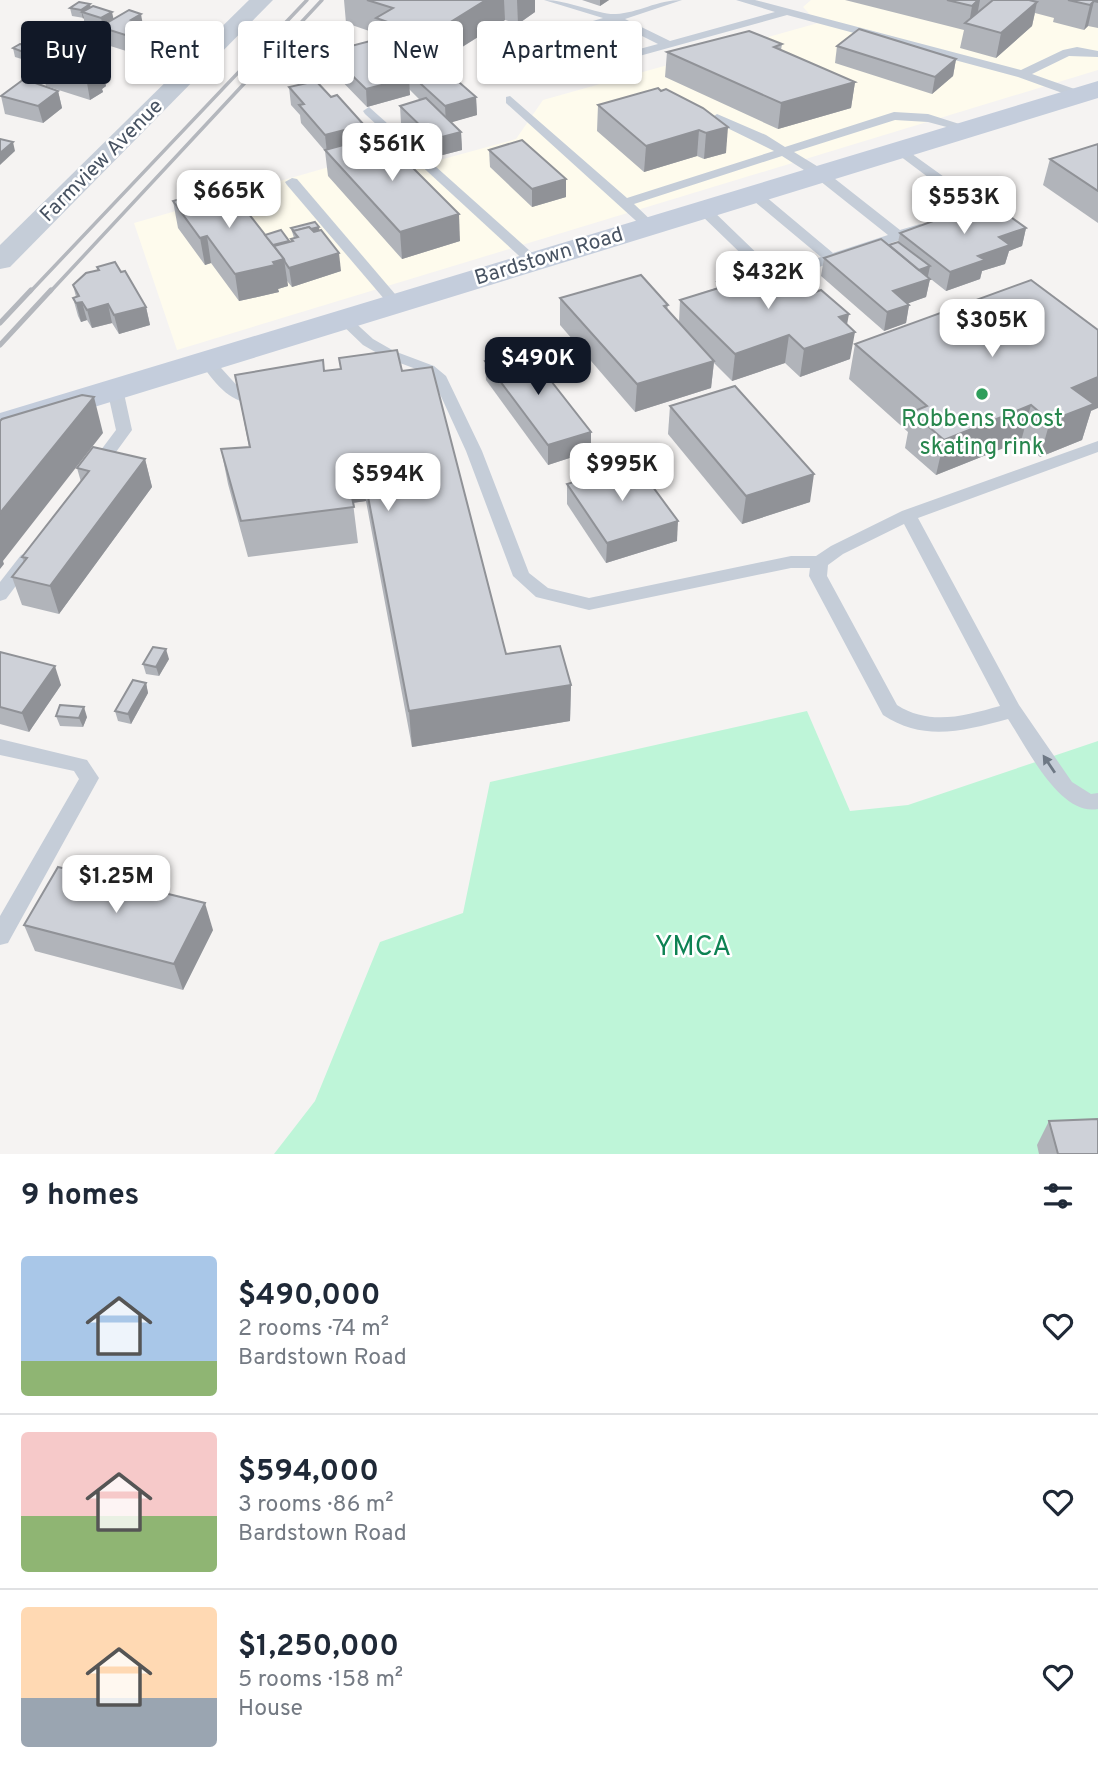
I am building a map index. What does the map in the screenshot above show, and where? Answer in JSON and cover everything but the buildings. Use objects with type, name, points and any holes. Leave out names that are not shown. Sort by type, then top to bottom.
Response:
[{"type":"main road","name":"Bardstown Road","points":[[0,425],[1089,92]]},
{"type":"street","name":"Farmview Avenue","points":[[0,261],[262,0]]},
{"type":"lane","points":[[550,0],[615,18],[669,45]]},
{"type":"lane","points":[[676,0],[560,34],[556,40],[594,61],[610,61],[790,11]]},
{"type":"lane","points":[[742,0],[1089,92]]},
{"type":"lane","points":[[1022,74],[1069,50],[1085,50],[1098,54]]},
{"type":"lane","points":[[510,100],[650,226]]},
{"type":"lane","points":[[369,111],[534,262]]},
{"type":"lane","points":[[625,203],[894,116],[928,118],[969,129]]},
{"type":"lane","points":[[717,118],[762,138],[820,174],[898,236]]},
{"type":"lane","points":[[704,210],[765,269],[786,274],[966,213],[969,207],[967,200],[901,150]]},
{"type":"lane","points":[[292,182],[396,304]]},
{"type":"lane","points":[[754,194],[831,259]]},
{"type":"lane","points":[[344,320],[368,342],[389,354],[429,369],[441,379],[474,451],[522,576],[542,593],[589,604],[791,562],[820,562],[837,550],[908,515],[1098,446]]},
{"type":"lane","points":[[363,363],[389,354]]},
{"type":"lane","points":[[208,361],[235,395],[242,399],[273,394]]},
{"type":"lane","points":[[83,484],[124,430],[115,389]]},
{"type":"lane","points":[[908,515],[1012,710],[1065,789],[1088,803],[1098,802]]},
{"type":"lane","points":[[0,595],[35,549]]},
{"type":"lane","points":[[820,562],[818,576],[890,710],[902,720],[946,728],[1012,710]]},
{"type":"lane","points":[[0,747],[80,765],[89,778],[0,936]]},
{"type":"shaded area","points":[[811,0],[1098,0],[1098,70],[177,350],[134,223],[378,153],[436,161],[516,139],[543,100],[600,84],[642,84],[642,72],[818,23],[803,7]]},
{"type":"green space","name":"YMCA","points":[[807,711],[850,811],[908,805],[1098,741],[1098,1154],[274,1154],[315,1101],[380,942],[463,913],[490,782]]},
{"type":"railway","points":[[30,292],[307,0]]},
{"type":"railway","points":[[50,292],[322,0]]},
{"type":"railway","points":[[0,323],[31,290]]},
{"type":"railway","points":[[0,345],[51,290]]},
{"type":"place","name":"Robbens Roost skating rink","points":[[982,394]]}]
